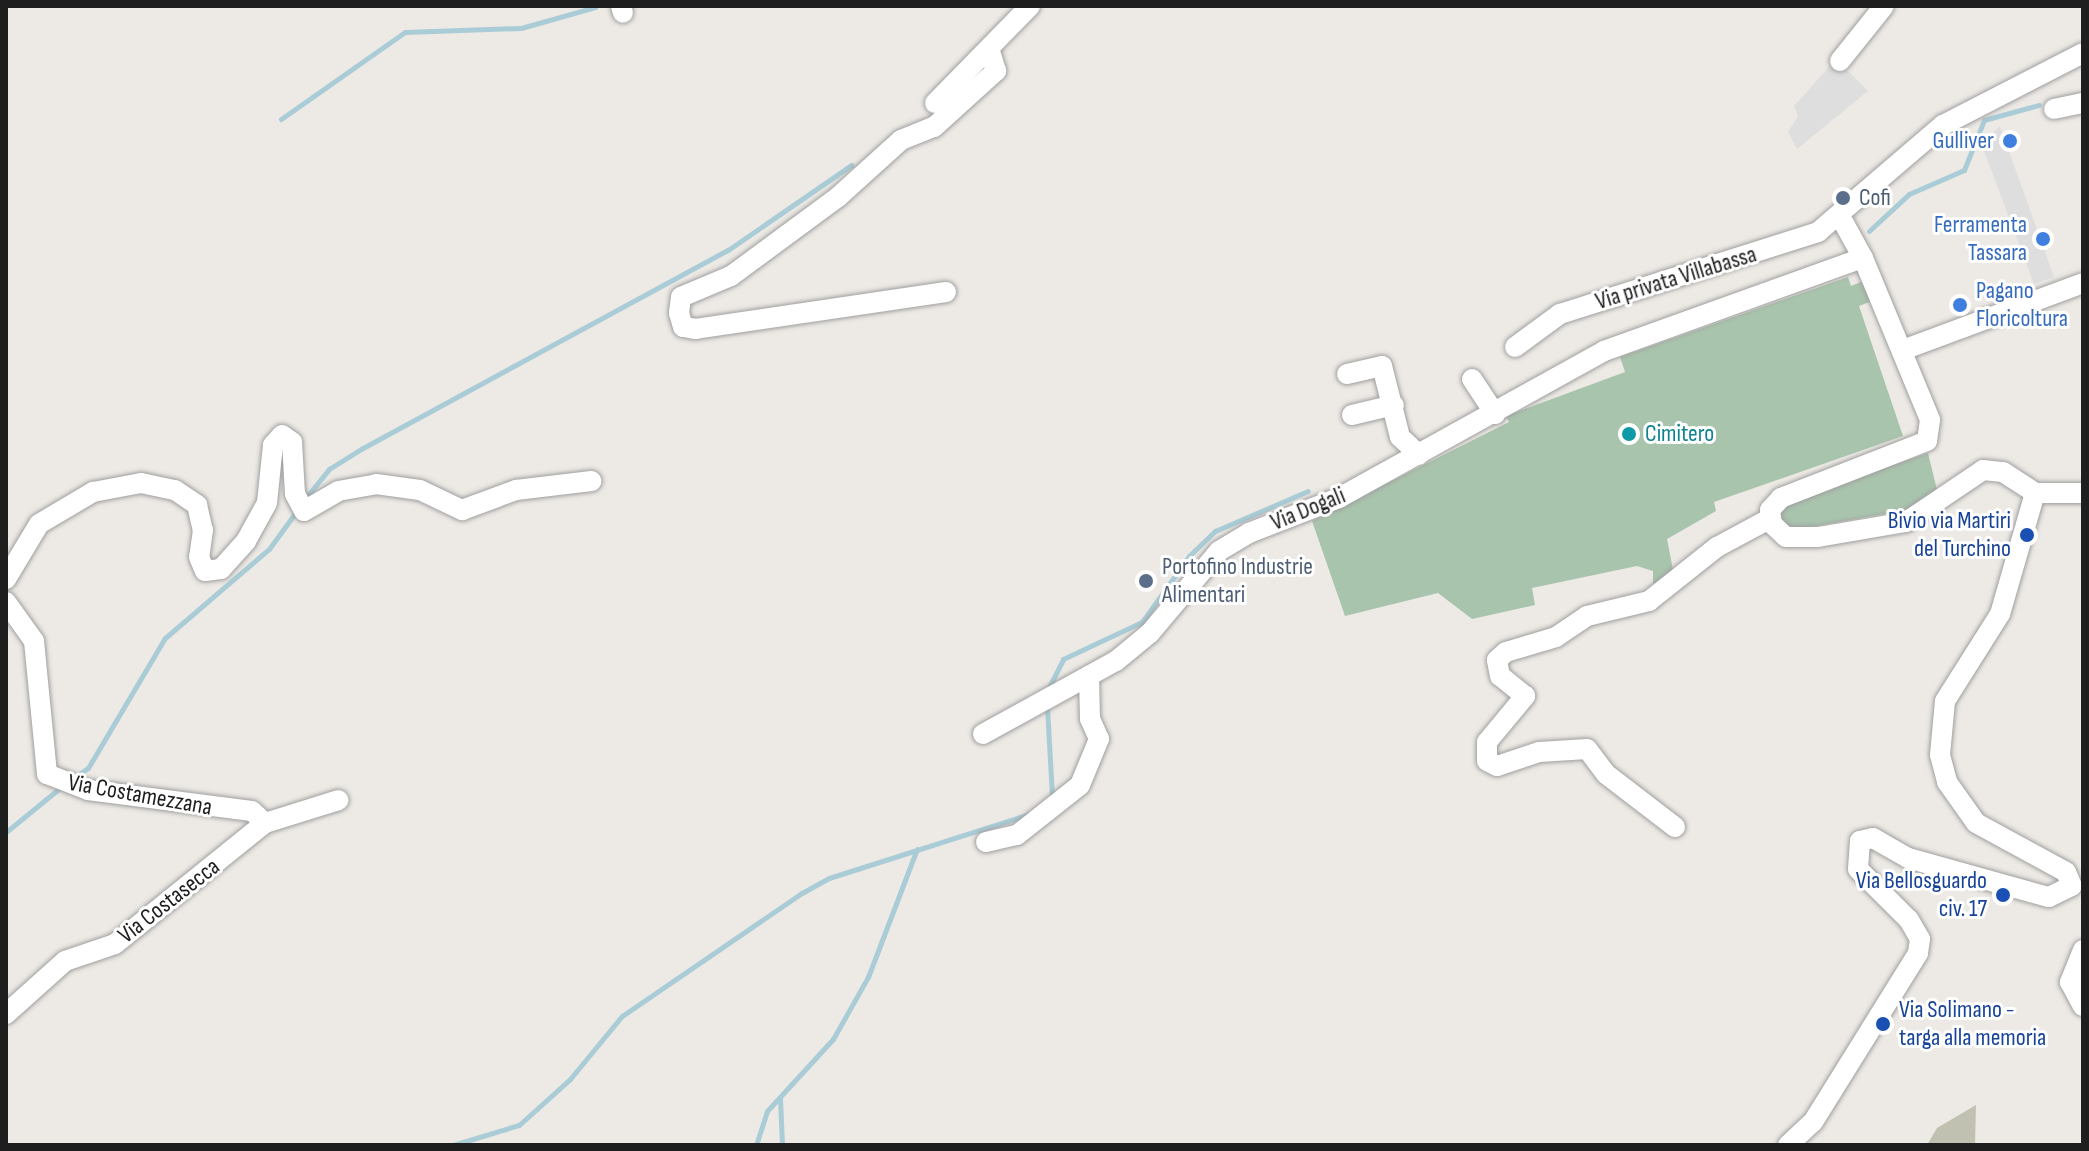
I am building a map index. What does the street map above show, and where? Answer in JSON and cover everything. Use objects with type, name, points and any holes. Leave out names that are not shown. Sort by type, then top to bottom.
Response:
[{"type":"street","points":[[935,103],[990,51],[1030,6]]},
{"type":"street","points":[[1840,61],[1884,6]]},
{"type":"street","points":[[946,292],[696,329],[683,327],[679,313],[681,297],[731,276],[838,197],[901,140],[934,127],[996,71],[990,51]]},
{"type":"street","points":[[1675,827],[1606,774],[1587,749],[1539,752],[1497,766],[1487,761],[1487,742],[1525,696],[1500,676],[1497,660],[1506,652],[1556,637],[1587,616],[1649,601],[1717,547],[1771,518],[1781,498],[1927,441],[1930,420],[1863,258],[1841,218],[1943,125],[2083,53]]},
{"type":"street","points":[[2054,109],[2083,103]]},
{"type":"street","name":"Via privata Villabassa","points":[[1515,347],[1560,314],[1708,272],[1841,218]]},
{"type":"street","name":"Via Dogali","points":[[983,734],[1089,676],[1150,633],[1219,551],[1419,455],[1604,351],[1863,258]]},
{"type":"street","points":[[1903,350],[2083,283]]},
{"type":"street","points":[[1347,374],[1382,366],[1400,437],[1419,455]]},
{"type":"street","points":[[1472,379],[1495,414]]},
{"type":"street","points":[[1352,415],[1394,405]]},
{"type":"street","points":[[6,579],[39,524],[93,492],[141,483],[175,490],[197,505],[203,530],[199,557],[205,571],[221,569],[267,503],[273,445],[282,435],[292,442],[295,494],[304,511],[338,491],[376,484],[420,490],[462,510],[516,490],[591,481]]},
{"type":"street","points":[[1771,518],[1786,537],[1906,522],[1983,470],[2003,472],[2035,493],[2083,493]]},
{"type":"street","points":[[1788,1145],[1813,1122],[1918,953],[1920,939],[1909,920],[1858,869],[1860,841],[1873,838],[1908,858],[2049,897],[2078,891],[2066,872],[1976,823],[1947,782],[1940,755],[1945,701],[2000,614],[2035,493]]},
{"type":"street","name":"Via Costamezzana","points":[[6,602],[34,641],[47,774],[74,786],[141,800],[252,811],[265,823]]},
{"type":"street","points":[[986,842],[1017,835],[1080,785],[1099,739],[1090,719],[1089,676]]},
{"type":"street","name":"Via Costasecca","points":[[6,1014],[65,961],[115,944],[265,823],[339,800]]},
{"type":"street","points":[[2083,950],[2070,982],[2083,1006]]},
{"type":"shaded area","points":[[1836,59],[1868,91],[1797,149],[1788,132],[1798,116],[1794,106]]},
{"type":"shaded area","points":[[2000,126],[2054,277],[2034,284],[1981,143]]},
{"type":"shaded area","points":[[1976,1105],[1975,1145],[1927,1145],[1937,1128]]},
{"type":"green space","points":[[1848,277],[1851,286],[1866,280],[1872,301],[1859,306],[1903,436],[1714,502],[1716,511],[1667,539],[1675,580],[1653,584],[1653,571],[1637,566],[1532,588],[1535,605],[1472,619],[1438,593],[1345,616],[1312,521],[1509,422],[1506,416],[1625,372],[1620,357]]},
{"type":"green space","points":[[1928,453],[1937,490],[1906,510],[1800,529],[1782,524],[1778,514],[1790,501]]},
{"type":"waterway","points":[[281,119],[405,32],[521,28],[595,7]]},
{"type":"waterway","points":[[1869,231],[1909,194],[1964,170],[1984,120],[2039,105]]},
{"type":"waterway","points":[[304,500],[329,469],[361,449],[728,250],[851,165]]},
{"type":"waterway","points":[[1046,693],[1063,659],[1142,622],[1189,556],[1215,531],[1308,491]]},
{"type":"waterway","points":[[72,779],[88,768],[165,638],[269,549],[296,512]]},
{"type":"waterway","points":[[1047,707],[1052,796]]},
{"type":"waterway","points":[[6,832],[61,787]]},
{"type":"waterway","points":[[453,1145],[519,1125],[570,1079],[622,1016],[800,894],[829,878],[1029,814]]},
{"type":"waterway","points":[[756,1145],[767,1111],[833,1039],[868,977],[917,849]]},
{"type":"waterway","points":[[780,1099],[782,1145]]},
{"type":"place","name":"Gulliver","points":[[2010,141]]},
{"type":"place","name":"Cofi","points":[[1843,198]]},
{"type":"place","name":"Ferramenta Tassara","points":[[2043,239]]},
{"type":"place","name":"Pagano Floricoltura","points":[[1960,305]]},
{"type":"place","name":"Cimitero","points":[[1629,434]]},
{"type":"place","name":"Bivio via Martiri del Turchino","points":[[2027,535]]},
{"type":"place","name":"Portofino Industrie Alimentari","points":[[1146,581]]},
{"type":"place","name":"Via Bellosguardo civ. 17","points":[[2003,895]]},
{"type":"place","name":"Via Solimano - targa alla memoria","points":[[1883,1024]]}]
